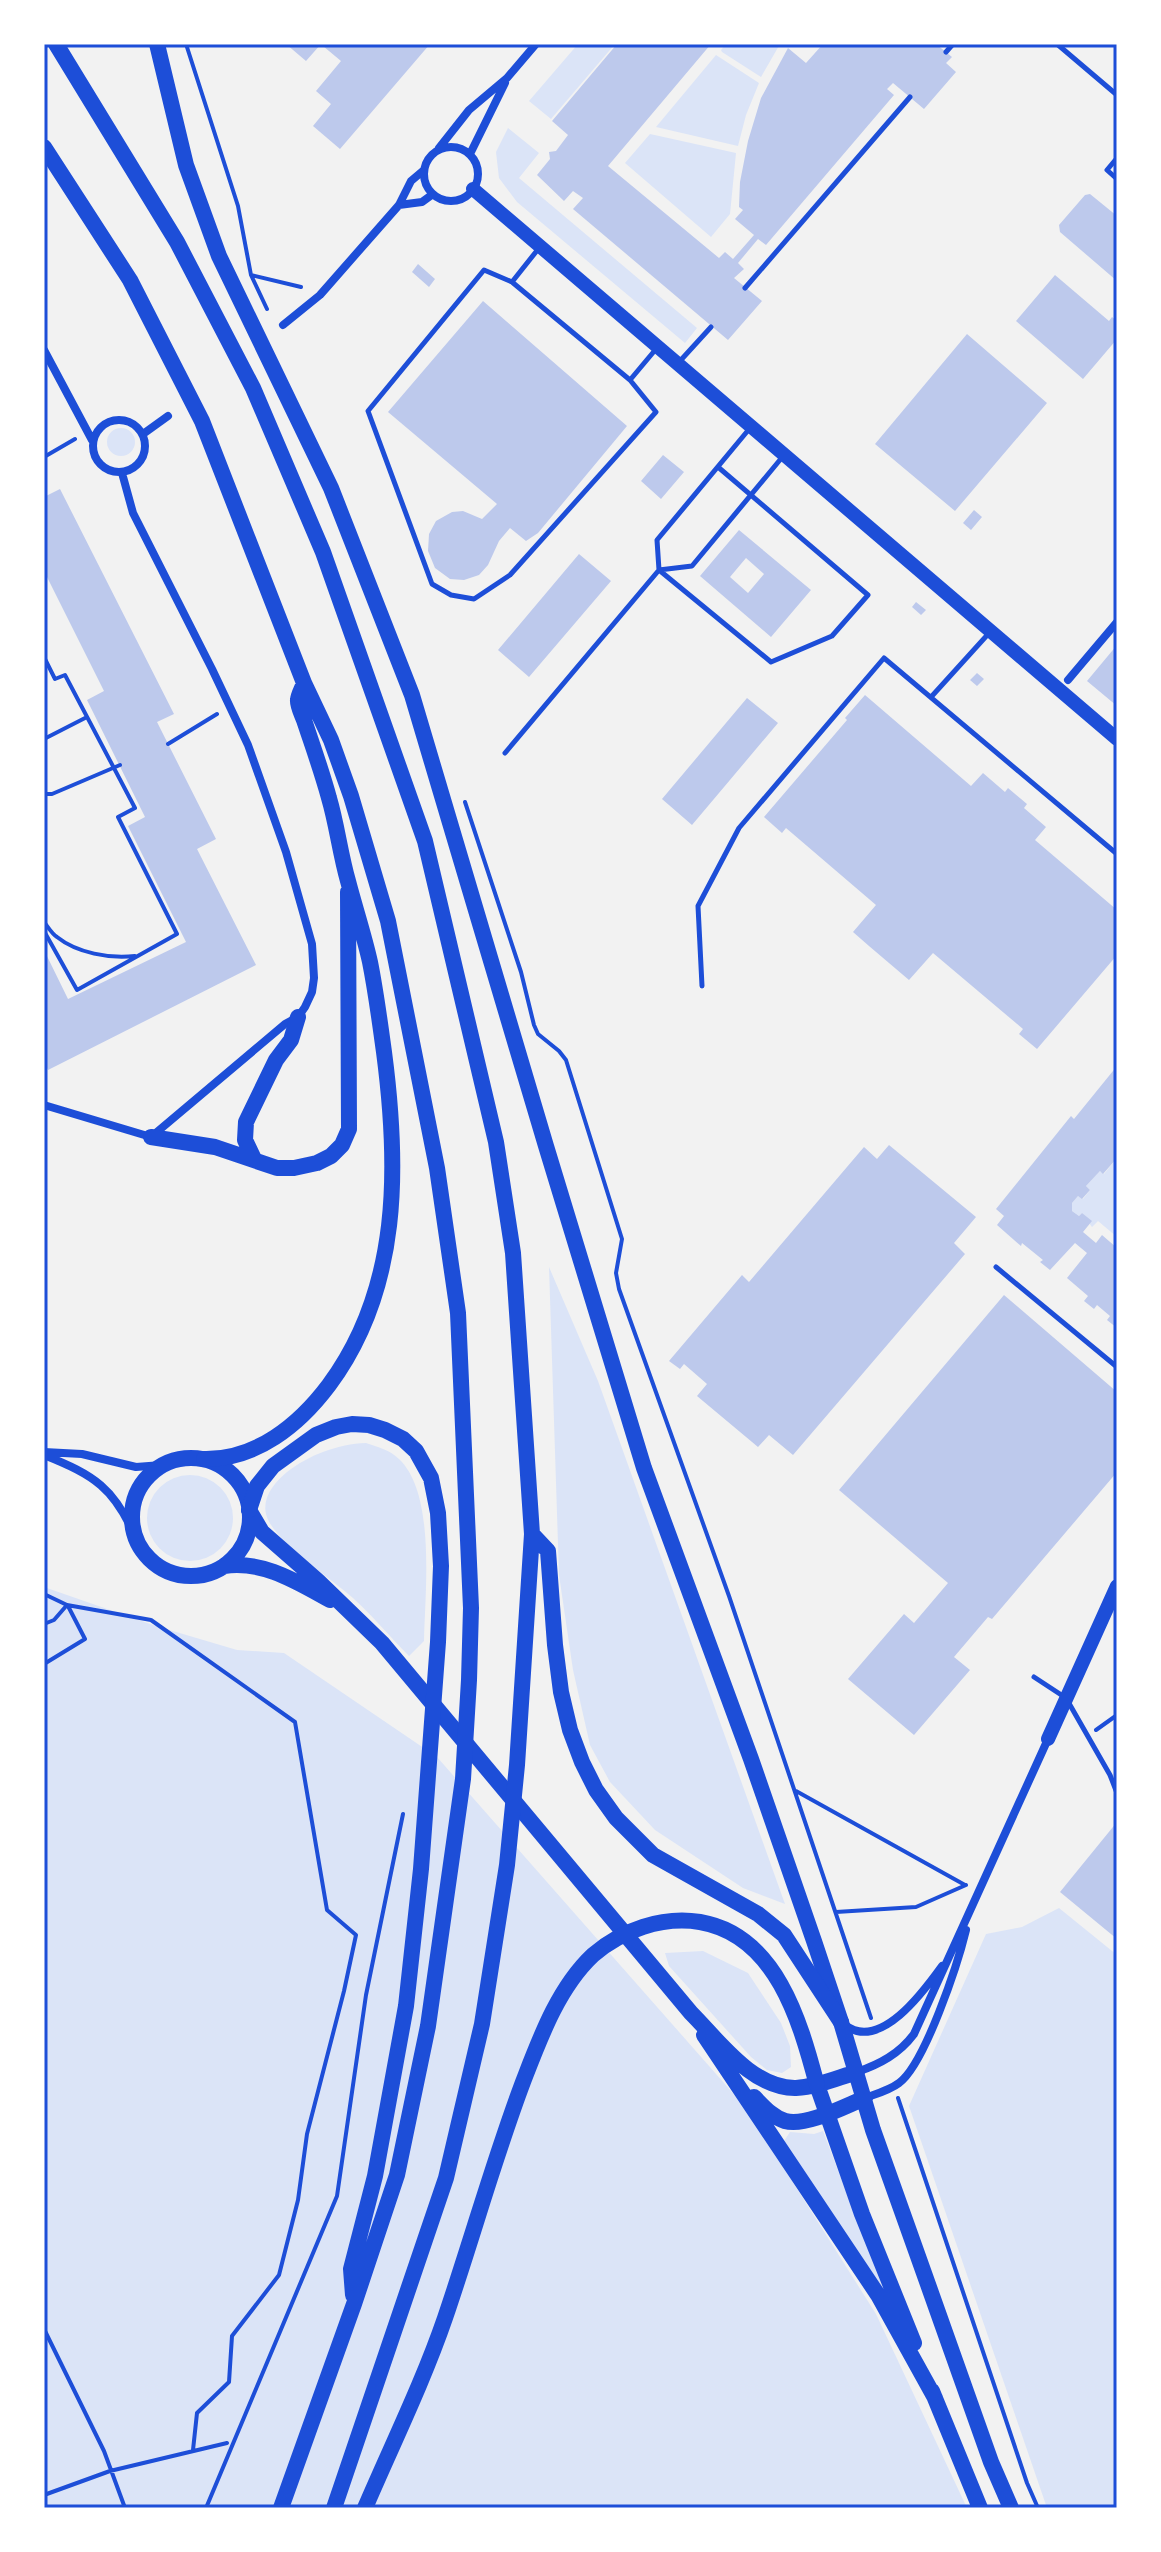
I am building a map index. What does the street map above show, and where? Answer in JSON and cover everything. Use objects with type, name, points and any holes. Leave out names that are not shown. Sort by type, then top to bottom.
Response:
[{"type":"main road","points":[[56,44],[177,242],[253,388],[323,552],[425,841],[496,1142],[513,1253],[532,1534],[507,1865],[482,2024],[446,2178],[334,2508]]},
{"type":"main road","points":[[157,44],[186,165],[219,256],[331,488],[412,695],[644,1468],[751,1759],[841,2022],[873,2130],[991,2462],[1011,2508]]},
{"type":"main road","points":[[44,147],[130,280],[202,421],[351,796],[388,921],[434,1153],[458,1313],[471,1579],[469,1680],[463,1779],[428,2026],[397,2175],[298,2467],[281,2508]]},
{"type":"main road","points":[[473,189],[1117,739]]},
{"type":"main road","points":[[304,683],[298,700],[329,798],[370,964],[393,1123],[388,1242],[371,1305],[344,1361],[318,1400],[266,1442],[233,1458],[189,1458],[162,1465],[150,1474],[137,1493],[132,1519],[136,1539],[143,1553],[154,1563],[182,1577],[197,1577],[224,1566],[237,1555],[249,1527],[249,1510],[257,1486],[273,1466],[316,1435],[352,1424],[385,1430],[403,1439],[416,1451],[431,1478],[437,1505],[441,1566],[421,1869],[406,2006],[375,2176],[351,2269],[354,2304]]},
{"type":"main road","points":[[151,1137],[215,1147],[277,1168],[317,1163],[331,1156],[342,1145],[349,1129],[348,883]]},
{"type":"main road","points":[[254,1159],[245,1140],[246,1122],[276,1060],[291,1040],[298,1017]]},
{"type":"main road","points":[[204,1459],[220,1465],[233,1476],[262,1532],[318,1581],[416,1681],[691,2013],[745,2067],[785,2087],[817,2085],[857,2072]]},
{"type":"main road","points":[[532,1534],[548,1551],[561,1692],[570,1730],[596,1790],[616,1818],[653,1855],[758,1914],[784,1935],[841,2022]]},
{"type":"main road","points":[[224,1566],[253,1565],[272,1571],[343,1607]]},
{"type":"main road","points":[[1048,1739],[1117,1586]]},
{"type":"main road","points":[[365,2508],[444,2321],[507,2124],[550,2017],[593,1956],[623,1936],[647,1925],[685,1920],[704,1923],[735,1936],[766,1962],[789,1999],[862,2214],[980,2508]]},
{"type":"main road","points":[[691,2013],[724,2068],[878,2295],[935,2398]]},
{"type":"main road","points":[[724,2068],[767,2110],[787,2122],[799,2122],[865,2098]]},
{"type":"street","points":[[438,149],[455,147],[475,160],[478,175],[467,196],[450,201],[433,194],[427,187],[426,161],[469,110],[507,78],[533,47]]},
{"type":"street","points":[[470,154],[507,78]]},
{"type":"street","points":[[283,325],[320,295],[399,205],[411,181],[424,170]]},
{"type":"street","points":[[399,205],[422,202],[433,194]]},
{"type":"street","points":[[44,350],[90,436],[100,466],[122,473],[133,469],[141,460],[146,446],[143,434],[133,423],[117,419],[90,436]]},
{"type":"street","points":[[143,434],[168,416]]},
{"type":"street","points":[[44,1105],[151,1137],[285,1024],[298,1017],[312,992],[314,978],[312,944],[274,814],[230,706],[133,513],[122,473]]},
{"type":"street","points":[[1068,680],[1117,622]]},
{"type":"street","points":[[44,1453],[82,1454],[136,1467],[162,1465]]},
{"type":"street","points":[[44,1453],[77,1468],[113,1496],[125,1512],[136,1539]]},
{"type":"street","points":[[857,2072],[892,2056],[914,2034],[1048,1739]]},
{"type":"street","points":[[865,2098],[898,2084],[913,2066],[952,1979],[973,1906]]},
{"type":"street","points":[[841,2022],[855,2032],[883,2028],[911,2004],[929,1983],[957,1941]]},
{"type":"lane","points":[[523,44],[533,47]]},
{"type":"lane","points":[[946,52],[953,44]]},
{"type":"lane","points":[[1057,44],[1117,95]]},
{"type":"lane","points":[[745,288],[910,97]]},
{"type":"lane","points":[[1117,158],[1107,170],[1117,179]]},
{"type":"lane","points":[[512,282],[540,247]]},
{"type":"lane","points":[[484,270],[512,282],[630,380],[656,412],[510,575],[474,599],[451,595],[432,584],[368,411],[484,270]]},
{"type":"lane","points":[[677,364],[711,327]]},
{"type":"lane","points":[[630,380],[658,347]]},
{"type":"lane","points":[[718,467],[868,595],[832,636],[771,662],[659,570],[657,540],[751,427]]},
{"type":"lane","points":[[505,753],[659,570],[692,566],[784,455]]},
{"type":"lane","points":[[932,696],[991,631]]},
{"type":"lane","points":[[702,986],[698,906],[739,828],[884,658],[1117,854]]},
{"type":"lane","points":[[996,1267],[1117,1367]]},
{"type":"lane","points":[[1034,1677],[1066,1698],[1117,1793]]},
{"type":"path","points":[[186,44],[238,206],[251,275],[271,317]]},
{"type":"path","points":[[251,275],[301,287]]},
{"type":"path","points":[[44,457],[90,436]]},
{"type":"path","points":[[44,657],[55,679],[65,675],[135,808],[118,817],[177,934],[77,990],[44,931]]},
{"type":"path","points":[[168,744],[230,706]]},
{"type":"path","points":[[44,739],[87,717]]},
{"type":"path","points":[[44,794],[52,794],[120,765]]},
{"type":"path","points":[[461,790],[521,972],[534,1025],[538,1034],[566,1060],[622,1239],[616,1273],[619,1289],[729,1596],[867,2008]]},
{"type":"path","points":[[44,922],[57,937],[87,952],[124,957],[139,955]]},
{"type":"path","points":[[44,1594],[67,1605],[151,1620],[295,1722],[327,1910],[356,1935],[307,2134],[298,2200],[279,2275],[232,2336],[229,2382],[197,2413],[193,2450]]},
{"type":"path","points":[[44,1624],[54,1620],[67,1605]]},
{"type":"path","points":[[44,1664],[85,1639],[67,1605]]},
{"type":"path","points":[[1110,1721],[1117,1715]]},
{"type":"path","points":[[794,1790],[979,1891]]},
{"type":"path","points":[[206,2508],[337,2196],[366,1995],[403,1814]]},
{"type":"path","points":[[835,1912],[916,1907],[965,1885]]},
{"type":"path","points":[[901,2106],[1038,2508]]},
{"type":"path","points":[[44,2329],[104,2451],[125,2508]]},
{"type":"path","points":[[44,2495],[110,2471],[227,2443]]},
{"type":"shaded area","points":[[578,44],[615,44],[551,119],[529,101]]},
{"type":"shaded area","points":[[726,44],[780,44],[761,77],[722,52]]},
{"type":"shaded area","points":[[716,55],[759,83],[738,146],[656,127]]},
{"type":"shaded area","points":[[508,128],[539,153],[519,178],[697,328],[685,343],[517,202],[499,178],[496,152]]},
{"type":"shaded area","points":[[650,134],[736,153],[730,214],[711,237],[625,163]]},
{"type":"shaded area","points":[[121,428],[131,432],[135,442],[131,452],[121,456],[111,452],[107,442],[111,432]]},
{"type":"shaded area","points":[[1117,1158],[1117,1237],[1098,1221],[1092,1227],[1082,1213],[1079,1216],[1072,1211],[1072,1203],[1078,1196],[1083,1199],[1090,1190],[1086,1186],[1100,1171],[1104,1174]]},
{"type":"shaded area","points":[[549,1267],[598,1381],[785,1904],[743,1888],[655,1830],[610,1782],[590,1745],[573,1670],[559,1575]]},
{"type":"shaded area","points":[[366,1443],[399,1459],[411,1475],[419,1495],[426,1545],[424,1641],[409,1656],[353,1598],[291,1547],[266,1514],[270,1490],[296,1466],[334,1448]]},
{"type":"shaded area","points":[[190,1475],[207,1478],[221,1487],[230,1501],[233,1518],[230,1535],[221,1549],[207,1558],[190,1561],[173,1558],[159,1549],[150,1535],[147,1518],[150,1501],[159,1487],[173,1478]]},
{"type":"shaded area","points":[[44,1587],[237,1650],[284,1653],[437,1757],[746,2108],[876,2314],[967,2508],[44,2508]]},
{"type":"shaded area","points":[[1059,1908],[1117,1955],[1117,2508],[1047,2508],[909,2106],[986,1934],[1022,1927]]},
{"type":"shaded area","points":[[703,1951],[748,1973],[781,2023],[790,2046],[791,2067],[782,2073],[767,2070],[751,2057],[669,1966],[665,1953]]},
{"type":"shaded area","points":[[823,2131],[892,2302],[784,2141],[790,2132],[814,2134]]},
{"type":"building","points":[[286,44],[321,44],[306,61]]},
{"type":"building","points":[[430,44],[340,149],[313,126],[331,104],[316,91],[341,61],[323,46]]},
{"type":"building","points":[[617,44],[711,44],[608,166],[719,258],[725,252],[733,259],[754,235],[735,219],[743,210],[739,207],[740,182],[761,98],[788,48],[806,63],[823,44],[936,44],[952,57],[946,63],[956,72],[924,109],[893,83],[887,89],[894,95],[766,245],[758,239],[738,263],[744,269],[734,278],[762,301],[728,340],[573,209],[583,198],[573,191],[564,201],[537,175],[550,159],[549,152],[556,151],[568,135],[552,121]]},
{"type":"building","points":[[1090,194],[1117,216],[1117,281],[1060,232],[1059,225],[1085,195]]},
{"type":"building","points":[[418,264],[435,279],[429,287],[412,272]]},
{"type":"building","points":[[1055,275],[1109,321],[1112,317],[1117,321],[1117,339],[1083,379],[1016,321]]},
{"type":"building","points":[[483,301],[627,426],[538,533],[526,541],[510,528],[479,575],[464,580],[450,579],[435,568],[428,551],[429,534],[436,521],[452,512],[463,511],[482,519],[497,504],[388,412]]},
{"type":"building","points":[[967,334],[1047,403],[955,511],[875,444]]},
{"type":"building","points":[[663,455],[684,472],[661,499],[641,481]]},
{"type":"building","points":[[60,489],[174,714],[157,722],[216,839],[197,849],[256,965],[48,1070],[44,1062],[44,950],[68,999],[186,942],[128,826],[145,817],[87,700],[104,691],[44,571],[44,497]]},
{"type":"building","points":[[974,510],[982,517],[971,530],[963,523]]},
{"type":"building","points":[[739,530],[811,590],[771,637],[700,576]],"holes":[[[746,558],[764,574],[748,593],[730,577]]]},
{"type":"building","points":[[579,554],[611,581],[529,677],[498,650]]},
{"type":"building","points":[[916,602],[926,610],[921,615],[912,607]]},
{"type":"building","points":[[1117,645],[1117,706],[1087,681]]},
{"type":"building","points":[[977,673],[984,679],[977,686],[970,680]]},
{"type":"building","points":[[865,695],[971,786],[983,773],[1005,792],[1008,788],[1027,804],[1024,808],[1046,827],[1035,840],[1117,910],[1117,955],[1037,1049],[1019,1034],[1023,1029],[933,953],[909,980],[853,932],[876,905],[786,828],[782,833],[764,817]]},
{"type":"building","points":[[747,698],[778,723],[692,825],[662,799]]},
{"type":"building","points":[[1117,1066],[1117,1149],[1114,1153],[1117,1158],[1103,1174],[1100,1171],[1086,1186],[1090,1190],[1082,1199],[1078,1196],[1072,1203],[1072,1211],[1079,1216],[1082,1213],[1092,1221],[1083,1232],[1096,1243],[1102,1235],[1117,1248],[1117,1328],[1107,1320],[1110,1316],[1097,1305],[1094,1309],[1084,1301],[1088,1296],[1067,1278],[1087,1253],[1075,1243],[1050,1270],[1040,1262],[1043,1260],[997,1225],[1004,1216],[996,1209],[1071,1116],[1074,1119]]},
{"type":"building","points":[[889,1145],[976,1217],[954,1243],[965,1254],[793,1455],[769,1435],[758,1447],[697,1396],[707,1384],[684,1364],[680,1369],[669,1361],[742,1275],[749,1282],[864,1147],[877,1159]]},
{"type":"building","points":[[1004,1295],[1117,1392],[1117,1472],[992,1619],[988,1617],[954,1657],[970,1670],[914,1735],[848,1679],[904,1614],[914,1623],[948,1583],[839,1490]]},
{"type":"building","points":[[1117,1822],[1117,1939],[1060,1892]]}]
